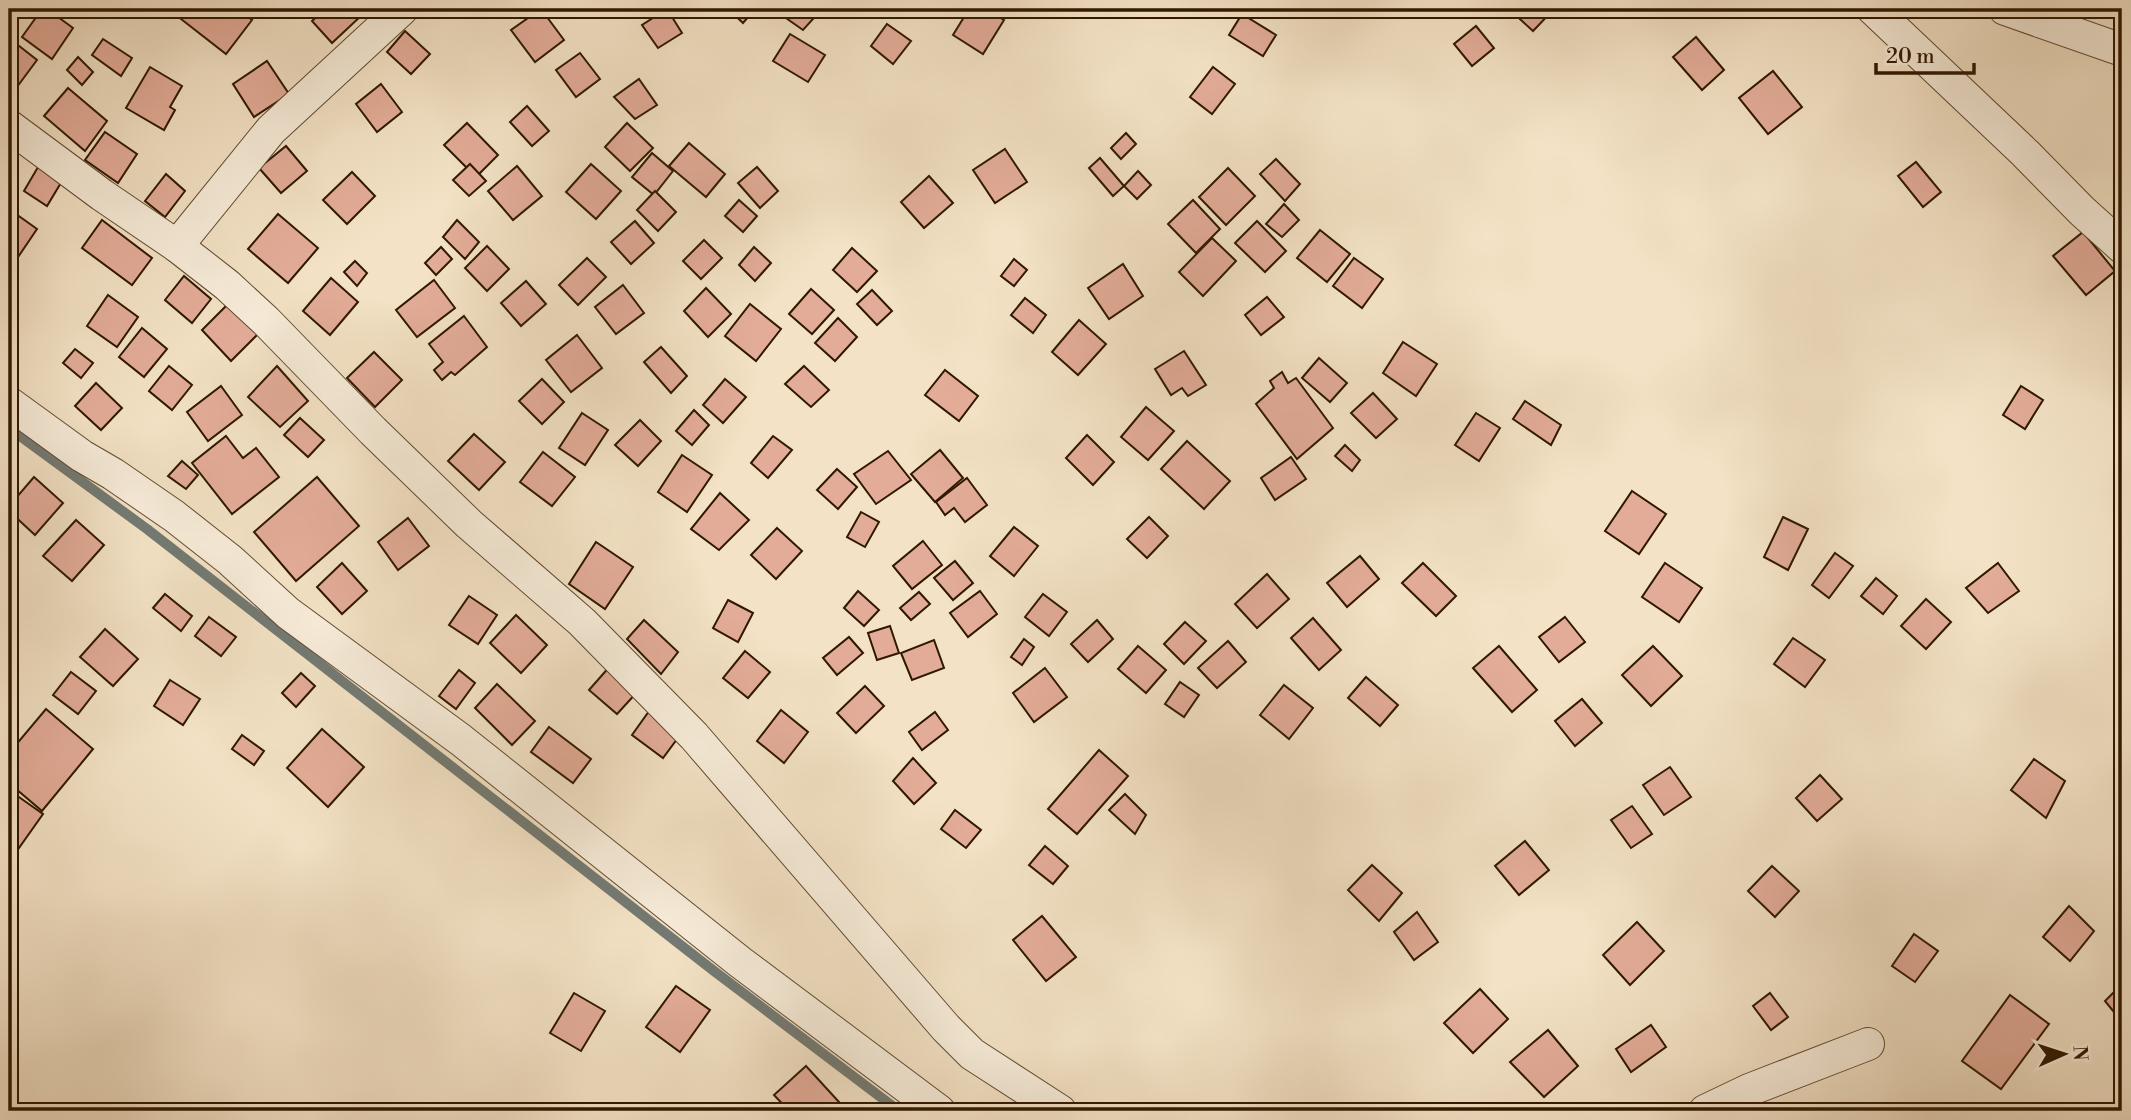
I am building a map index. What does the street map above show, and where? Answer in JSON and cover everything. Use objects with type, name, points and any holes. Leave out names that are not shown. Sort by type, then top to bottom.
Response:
[{"type":"street","points":[[177,246],[271,130],[402,9]]},
{"type":"street","points":[[1873,9],[2122,247]]},
{"type":"street","points":[[2006,9],[2122,50]]},
{"type":"street","points":[[9,126],[177,246],[227,285],[266,321],[373,432],[450,506],[582,622],[676,717],[972,1054],[1060,1111]]},
{"type":"street","points":[[9,403],[82,456],[174,516],[288,613],[461,740],[740,962],[939,1111]]},
{"type":"street","points":[[1705,1111],[1749,1090],[1868,1044]]},
{"type":"building","points":[[42,9],[47,9],[73,28],[52,59],[22,37]]},
{"type":"building","points":[[175,9],[238,9],[252,20],[226,54],[172,12]]},
{"type":"building","points":[[325,9],[356,9],[362,15],[332,43],[312,21]]},
{"type":"building","points":[[541,9],[564,40],[535,62],[511,30]]},
{"type":"building","points":[[667,9],[682,33],[658,48],[642,25]]},
{"type":"building","points":[[728,9],[755,9],[743,23]]},
{"type":"building","points":[[822,9],[803,30],[776,11]]},
{"type":"building","points":[[969,9],[986,9],[1004,20],[983,54],[953,35]]},
{"type":"building","points":[[1509,9],[1554,9],[1533,31]]},
{"type":"building","points":[[1242,14],[1276,35],[1263,56],[1229,35]]},
{"type":"building","points":[[887,24],[911,41],[893,64],[871,46]]},
{"type":"building","points":[[1476,26],[1494,48],[1472,66],[1454,44]]},
{"type":"building","points":[[405,31],[430,54],[411,74],[387,52]]},
{"type":"building","points":[[790,34],[825,55],[808,82],[773,61]]},
{"type":"building","points":[[1696,37],[1724,70],[1702,90],[1673,57]]},
{"type":"building","points":[[9,38],[37,60],[11,95],[9,94]]},
{"type":"building","points":[[103,39],[132,58],[121,76],[92,55]]},
{"type":"building","points":[[580,53],[600,79],[576,97],[556,70]]},
{"type":"building","points":[[78,57],[93,72],[82,85],[67,70]]},
{"type":"building","points":[[267,61],[289,94],[254,117],[233,84]]},
{"type":"building","points":[[150,67],[182,86],[170,107],[175,110],[164,130],[126,108]]},
{"type":"building","points":[[1213,67],[1235,84],[1212,114],[1190,97]]},
{"type":"building","points":[[1773,71],[1802,107],[1768,134],[1739,98]]},
{"type":"building","points":[[639,79],[657,105],[635,119],[614,97]]},
{"type":"building","points":[[381,84],[402,112],[377,132],[356,104]]},
{"type":"building","points":[[68,88],[107,121],[85,151],[44,116]]},
{"type":"building","points":[[527,106],[549,131],[532,146],[510,122]]},
{"type":"building","points":[[467,123],[498,155],[476,177],[444,145]]},
{"type":"building","points":[[627,123],[653,148],[630,171],[605,147]]},
{"type":"building","points":[[105,132],[137,154],[118,183],[85,160]]},
{"type":"building","points":[[1126,133],[1136,144],[1121,159],[1111,148]]},
{"type":"building","points":[[689,143],[725,174],[706,197],[669,166]]},
{"type":"building","points":[[286,146],[307,171],[281,193],[259,168]]},
{"type":"building","points":[[1005,149],[1027,182],[995,203],[973,170]]},
{"type":"building","points":[[652,153],[673,171],[654,195],[632,177]]},
{"type":"building","points":[[1100,158],[1124,186],[1113,196],[1089,168]]},
{"type":"building","points":[[1276,159],[1300,184],[1285,201],[1260,174]]},
{"type":"building","points":[[1916,162],[1941,192],[1923,207],[1898,176]]},
{"type":"building","points":[[470,164],[486,181],[469,196],[453,180]]},
{"type":"building","points":[[591,164],[621,191],[596,219],[566,192]]},
{"type":"building","points":[[517,166],[542,196],[513,220],[488,191]]},
{"type":"building","points":[[38,167],[62,181],[47,206],[24,191]]},
{"type":"building","points":[[757,167],[778,191],[760,208],[738,183]]},
{"type":"building","points":[[1228,168],[1255,196],[1226,225],[1199,197]]},
{"type":"building","points":[[1138,171],[1151,185],[1137,199],[1124,186]]},
{"type":"building","points":[[352,172],[375,196],[347,224],[323,200]]},
{"type":"building","points":[[166,174],[185,191],[165,217],[145,201]]},
{"type":"building","points":[[929,176],[953,203],[924,228],[901,202]]},
{"type":"building","points":[[655,191],[676,212],[658,231],[637,210]]},
{"type":"building","points":[[739,200],[757,216],[743,232],[725,216]]},
{"type":"building","points":[[1193,200],[1220,229],[1196,253],[1168,224]]},
{"type":"building","points":[[1284,204],[1299,220],[1282,237],[1266,224]]},
{"type":"building","points":[[9,209],[37,229],[12,266],[9,264]]},
{"type":"building","points":[[278,214],[318,248],[288,283],[248,249]]},
{"type":"building","points":[[102,220],[152,258],[132,285],[82,248]]},
{"type":"building","points":[[457,220],[479,242],[465,259],[443,237]]},
{"type":"building","points":[[635,221],[654,243],[631,264],[611,242]]},
{"type":"building","points":[[1257,221],[1286,251],[1265,272],[1235,243]]},
{"type":"building","points":[[1320,230],[1350,254],[1327,282],[1297,258]]},
{"type":"building","points":[[2083,232],[2115,271],[2086,295],[2053,256]]},
{"type":"building","points":[[1212,238],[1236,261],[1203,296],[1179,272]]},
{"type":"building","points":[[704,240],[722,258],[701,279],[683,261]]},
{"type":"building","points":[[487,246],[509,269],[487,291],[465,268]]},
{"type":"building","points":[[441,247],[452,259],[436,275],[425,263]]},
{"type":"building","points":[[754,247],[771,263],[755,281],[739,265]]},
{"type":"building","points":[[852,248],[877,271],[857,292],[833,270]]},
{"type":"building","points":[[587,258],[606,277],[578,305],[559,285]]},
{"type":"building","points":[[1354,258],[1383,279],[1362,308],[1333,286]]},
{"type":"building","points":[[1014,259],[1027,270],[1014,286],[1001,276]]},
{"type":"building","points":[[355,261],[367,273],[357,286],[344,272]]},
{"type":"building","points":[[1123,264],[1143,296],[1109,319],[1088,288]]},
{"type":"building","points":[[184,276],[211,299],[192,323],[165,300]]},
{"type":"building","points":[[331,278],[358,302],[330,335],[303,311]]},
{"type":"building","points":[[434,280],[455,308],[417,337],[396,310]]},
{"type":"building","points":[[526,281],[546,304],[521,326],[501,303]]},
{"type":"building","points":[[623,285],[644,313],[616,334],[595,307]]},
{"type":"building","points":[[706,288],[731,314],[708,337],[684,311]]},
{"type":"building","points":[[811,289],[834,310],[812,334],[789,314]]},
{"type":"building","points":[[872,290],[892,311],[877,325],[857,304]]},
{"type":"building","points":[[108,295],[138,317],[117,347],[87,326]]},
{"type":"building","points":[[1267,297],[1284,317],[1261,335],[1245,315]]},
{"type":"building","points":[[1025,298],[1046,315],[1033,333],[1011,315]]},
{"type":"building","points":[[229,303],[258,334],[231,361],[202,330]]},
{"type":"building","points":[[750,304],[781,329],[756,361],[725,336]]},
{"type":"building","points":[[9,311],[16,316],[9,327]]},
{"type":"building","points":[[464,316],[487,347],[455,375],[451,372],[442,380],[434,370],[443,362],[429,344]]},
{"type":"building","points":[[838,318],[857,337],[835,361],[815,343]]},
{"type":"building","points":[[1079,320],[1106,344],[1078,375],[1052,352]]},
{"type":"building","points":[[142,328],[167,349],[144,377],[119,357]]},
{"type":"building","points":[[577,335],[602,368],[571,392],[546,360]]},
{"type":"building","points":[[1403,342],[1437,364],[1416,396],[1383,373]]},
{"type":"building","points":[[661,347],[687,376],[671,393],[644,362]]},
{"type":"building","points":[[75,349],[93,363],[81,378],[63,363]]},
{"type":"building","points":[[1184,351],[1206,385],[1188,396],[1182,388],[1171,395],[1155,369]]},
{"type":"building","points":[[374,352],[402,380],[375,407],[347,378]]},
{"type":"building","points":[[1319,358],[1347,383],[1330,402],[1302,378]]},
{"type":"building","points":[[169,366],[192,385],[172,410],[149,391]]},
{"type":"building","points":[[277,366],[308,401],[280,427],[248,397]]},
{"type":"building","points":[[804,366],[829,390],[811,407],[785,384]]},
{"type":"building","points":[[945,370],[978,396],[959,421],[925,395]]},
{"type":"building","points":[[1282,372],[1288,383],[1296,378],[1333,428],[1297,459],[1256,404],[1274,388],[1270,381]]},
{"type":"building","points":[[542,379],[564,402],[542,424],[519,401]]},
{"type":"building","points":[[725,379],[746,397],[723,423],[703,405]]},
{"type":"building","points":[[96,383],[122,408],[101,430],[75,406]]},
{"type":"building","points":[[221,386],[242,415],[208,441],[187,412]]},
{"type":"building","points":[[2021,386],[2043,400],[2025,429],[2003,415]]},
{"type":"building","points":[[1373,393],[1397,419],[1376,438],[1351,413]]},
{"type":"building","points":[[1525,401],[1561,425],[1551,445],[1513,419]]},
{"type":"building","points":[[1146,407],[1174,431],[1148,460],[1121,437]]},
{"type":"building","points":[[694,410],[709,425],[692,445],[676,431]]},
{"type":"building","points":[[582,413],[608,430],[585,465],[559,448]]},
{"type":"building","points":[[1476,413],[1500,428],[1479,461],[1455,445]]},
{"type":"building","points":[[300,418],[324,440],[308,457],[284,435]]},
{"type":"building","points":[[640,420],[661,441],[638,466],[615,445]]},
{"type":"building","points":[[474,434],[505,462],[479,490],[448,461]]},
{"type":"building","points":[[1087,435],[1114,462],[1093,485],[1066,458]]},
{"type":"building","points":[[226,436],[243,458],[256,448],[279,477],[232,514],[192,463]]},
{"type":"building","points":[[773,436],[792,450],[768,478],[751,463]]},
{"type":"building","points":[[1187,441],[1230,481],[1204,509],[1161,469]]},
{"type":"building","points":[[1345,445],[1360,460],[1352,471],[1335,456]]},
{"type":"building","points":[[940,450],[963,478],[935,502],[911,474]]},
{"type":"building","points":[[888,451],[911,480],[876,504],[854,474]]},
{"type":"building","points":[[543,452],[575,477],[552,506],[520,482]]},
{"type":"building","points":[[682,455],[712,475],[687,512],[658,492]]},
{"type":"building","points":[[1291,457],[1306,479],[1275,500],[1261,478]]},
{"type":"building","points":[[182,461],[198,475],[186,489],[168,476]]},
{"type":"building","points":[[837,469],[857,487],[838,509],[817,490]]},
{"type":"building","points":[[34,477],[63,503],[35,535],[9,511],[9,506]]},
{"type":"building","points":[[317,477],[359,526],[296,581],[254,532]]},
{"type":"building","points":[[967,478],[987,505],[965,522],[954,508],[945,515],[936,502]]},
{"type":"building","points":[[1632,491],[1666,514],[1639,554],[1605,531]]},
{"type":"building","points":[[720,493],[749,520],[719,550],[691,529]]},
{"type":"building","points":[[861,512],[879,522],[865,547],[847,537]]},
{"type":"building","points":[[1149,517],[1168,536],[1147,558],[1127,539]]},
{"type":"building","points":[[1783,517],[1808,529],[1788,570],[1764,557]]},
{"type":"building","points":[[408,518],[429,546],[398,570],[378,542]]},
{"type":"building","points":[[76,520],[104,545],[72,581],[43,556]]},
{"type":"building","points":[[1014,527],[1038,546],[1014,576],[990,556]]},
{"type":"building","points":[[777,528],[802,551],[776,579],[751,555]]},
{"type":"building","points":[[923,541],[942,565],[912,589],[893,566]]},
{"type":"building","points":[[596,542],[633,567],[605,609],[569,584]]},
{"type":"building","points":[[1835,553],[1853,566],[1829,598],[1812,585]]},
{"type":"building","points":[[1360,556],[1379,579],[1347,607],[1327,583]]},
{"type":"building","points":[[955,561],[973,583],[953,600],[934,578]]},
{"type":"building","points":[[342,563],[367,591],[342,614],[317,587]]},
{"type":"building","points":[[1423,563],[1456,596],[1436,616],[1402,583]]},
{"type":"building","points":[[1665,563],[1702,588],[1679,622],[1642,597]]},
{"type":"building","points":[[1998,563],[2019,591],[1988,613],[1966,588]]},
{"type":"building","points":[[1267,574],[1289,599],[1257,628],[1235,604]]},
{"type":"building","points":[[1876,578],[1897,596],[1883,614],[1861,596]]},
{"type":"building","points":[[858,591],[879,610],[864,626],[844,608]]},
{"type":"building","points":[[980,591],[997,614],[968,637],[950,613]]},
{"type":"building","points":[[919,592],[930,604],[911,620],[900,608]]},
{"type":"building","points":[[165,594],[192,616],[181,631],[153,608]]},
{"type":"building","points":[[1043,594],[1067,612],[1049,636],[1025,617]]},
{"type":"building","points":[[469,596],[497,615],[478,644],[449,625]]},
{"type":"building","points":[[1926,599],[1951,622],[1926,649],[1901,626]]},
{"type":"building","points":[[728,600],[753,613],[738,642],[713,628]]},
{"type":"building","points":[[516,615],[547,645],[521,673],[490,643]]},
{"type":"building","points":[[209,617],[236,637],[221,656],[195,636]]},
{"type":"building","points":[[1565,617],[1585,642],[1559,662],[1539,637]]},
{"type":"building","points":[[1313,618],[1341,650],[1319,670],[1291,638]]},
{"type":"building","points":[[644,620],[678,652],[661,674],[627,639]]},
{"type":"building","points":[[1097,620],[1113,639],[1088,662],[1071,644]]},
{"type":"building","points":[[1185,622],[1206,641],[1184,664],[1164,644]]},
{"type":"building","points":[[890,626],[899,653],[877,660],[868,633]]},
{"type":"building","points":[[105,629],[138,659],[113,686],[80,657]]},
{"type":"building","points":[[849,637],[863,653],[837,675],[823,658]]},
{"type":"building","points":[[1793,638],[1825,660],[1805,687],[1774,664]]},
{"type":"building","points":[[1024,639],[1034,647],[1022,665],[1011,657]]},
{"type":"building","points":[[934,640],[944,668],[912,680],[901,653]]},
{"type":"building","points":[[1228,641],[1246,662],[1217,688],[1198,668]]},
{"type":"building","points":[[1138,646],[1166,670],[1146,693],[1118,669]]},
{"type":"building","points":[[1499,646],[1537,690],[1512,712],[1473,668]]},
{"type":"building","points":[[1653,646],[1682,676],[1651,706],[1622,675]]},
{"type":"building","points":[[745,651],[770,672],[748,698],[723,678]]},
{"type":"building","points":[[611,665],[639,690],[617,714],[589,690]]},
{"type":"building","points":[[1045,668],[1067,697],[1034,722],[1013,693]]},
{"type":"building","points":[[459,670],[475,683],[456,709],[439,696]]},
{"type":"building","points":[[71,672],[96,691],[78,714],[53,695]]},
{"type":"building","points":[[301,673],[315,686],[296,707],[282,693]]},
{"type":"building","points":[[1366,677],[1398,705],[1380,726],[1348,698]]},
{"type":"building","points":[[170,680],[200,699],[183,725],[154,706]]},
{"type":"building","points":[[1180,682],[1199,695],[1184,717],[1165,704]]},
{"type":"building","points":[[497,684],[535,721],[512,745],[475,708]]},
{"type":"building","points":[[1284,685],[1313,708],[1289,739],[1260,715]]},
{"type":"building","points":[[865,686],[884,706],[856,733],[837,713]]},
{"type":"building","points":[[1582,699],[1602,723],[1575,746],[1555,721]]},
{"type":"building","points":[[652,707],[683,731],[663,758],[632,735]]},
{"type":"building","points":[[46,709],[93,749],[42,811],[9,783],[9,753]]},
{"type":"building","points":[[781,710],[808,732],[784,763],[757,741]]},
{"type":"building","points":[[935,712],[948,730],[922,750],[909,732]]},
{"type":"building","points":[[549,727],[591,759],[573,783],[531,752]]},
{"type":"building","points":[[322,729],[364,767],[328,807],[287,768]]},
{"type":"building","points":[[242,735],[264,751],[254,765],[232,749]]},
{"type":"building","points":[[1099,750],[1128,776],[1077,834],[1048,809]]},
{"type":"building","points":[[913,758],[936,783],[914,804],[893,781]]},
{"type":"building","points":[[2034,759],[2065,781],[2046,818],[2011,790]]},
{"type":"building","points":[[1670,767],[1691,797],[1664,815],[1643,785]]},
{"type":"building","points":[[1820,775],[1842,799],[1817,821],[1796,798]]},
{"type":"building","points":[[9,790],[43,814],[14,855],[9,851]]},
{"type":"building","points":[[1125,794],[1146,815],[1135,834],[1109,810]]},
{"type":"building","points":[[1632,806],[1652,834],[1631,848],[1611,820]]},
{"type":"building","points":[[955,810],[981,830],[966,848],[941,829]]},
{"type":"building","points":[[1525,841],[1549,870],[1519,895],[1495,866]]},
{"type":"building","points":[[1045,846],[1068,866],[1053,884],[1029,865]]},
{"type":"building","points":[[1372,865],[1402,893],[1379,921],[1348,890]]},
{"type":"building","points":[[1772,866],[1799,891],[1775,917],[1748,891]]},
{"type":"building","points":[[2069,906],[2094,931],[2070,961],[2043,937]]},
{"type":"building","points":[[1417,912],[1438,942],[1414,960],[1394,932]]},
{"type":"building","points":[[1042,916],[1076,957],[1046,981],[1013,940]]},
{"type":"building","points":[[1637,922],[1664,951],[1630,985],[1603,955]]},
{"type":"building","points":[[1914,934],[1938,951],[1915,982],[1892,966]]},
{"type":"building","points":[[2122,984],[2122,1022],[2105,1001]]},
{"type":"building","points":[[676,986],[710,1010],[680,1052],[646,1027]]},
{"type":"building","points":[[1480,989],[1508,1019],[1473,1053],[1444,1023]]},
{"type":"building","points":[[574,993],[605,1011],[581,1051],[550,1033]]},
{"type":"building","points":[[1770,993],[1788,1017],[1771,1030],[1753,1006]]},
{"type":"building","points":[[2010,995],[2049,1024],[2001,1089],[1962,1061]]},
{"type":"building","points":[[1651,1025],[1666,1047],[1631,1072],[1616,1049]]},
{"type":"building","points":[[1548,1030],[1578,1066],[1544,1097],[1510,1062]]},
{"type":"building","points":[[806,1066],[839,1102],[829,1111],[789,1111],[774,1095]]},
{"type":"waterway","points":[[9,428],[147,529],[714,971],[899,1111]]}]
